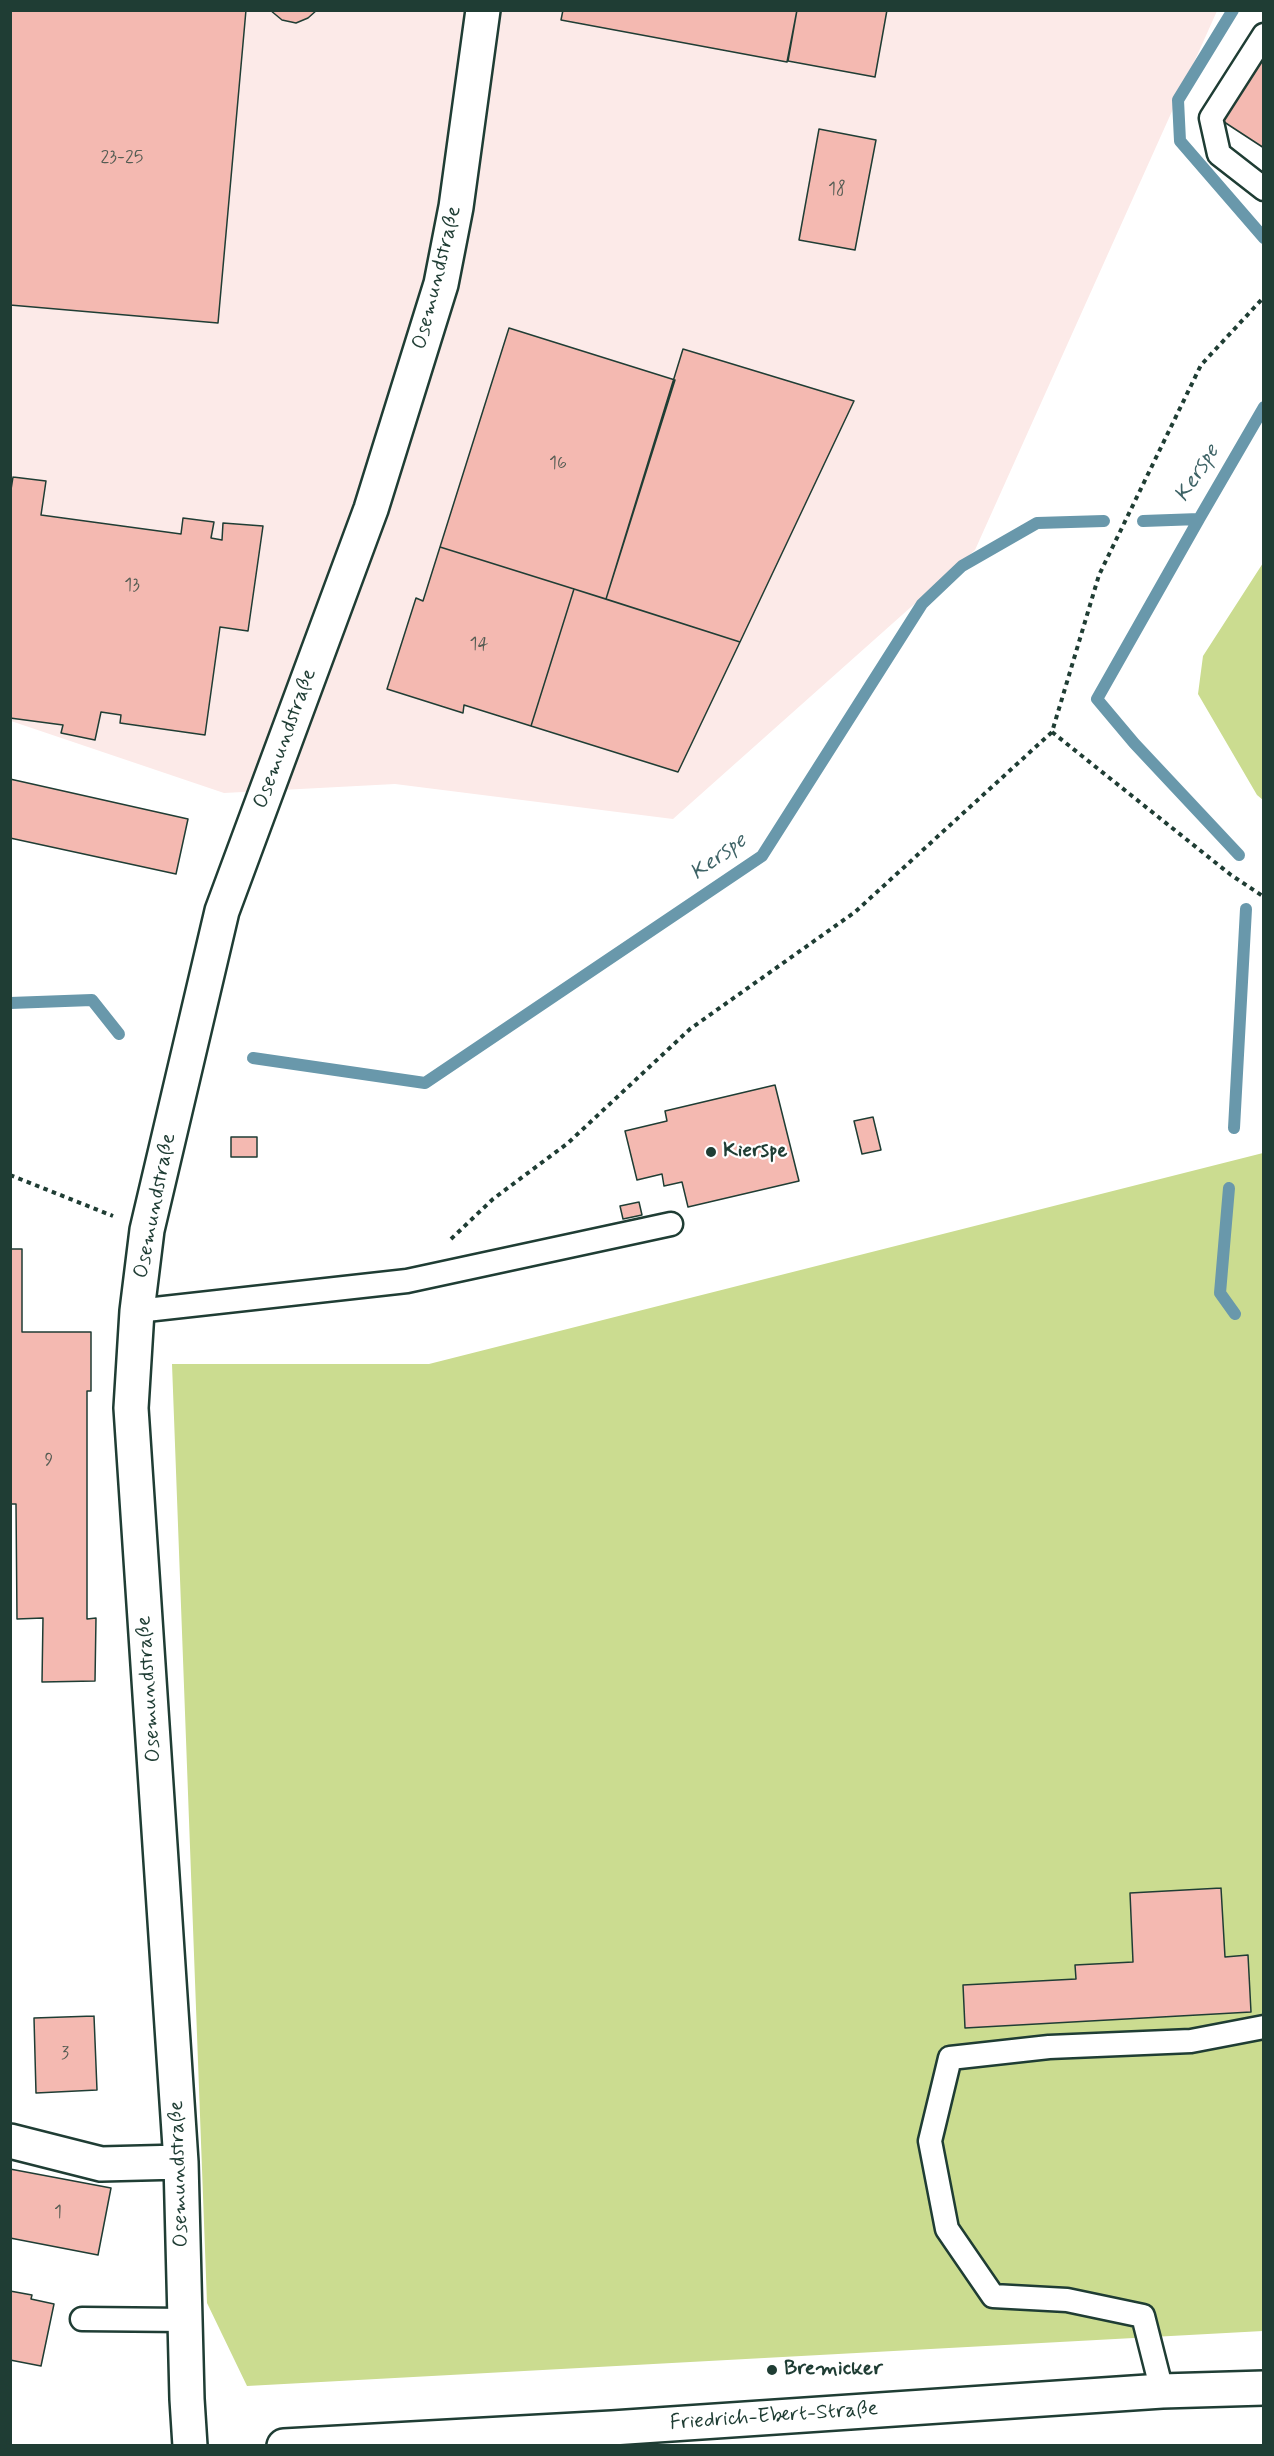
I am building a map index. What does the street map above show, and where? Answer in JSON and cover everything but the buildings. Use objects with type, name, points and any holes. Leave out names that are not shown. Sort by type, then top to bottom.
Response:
[{"type":"street","name":"Osemundstraße","points":[[190,2445],[181,2162],[131,1408],[137,1311],[147,1230],[222,912],[371,509],[441,284],[456,207],[483,10]]},
{"type":"street","points":[[10,2141],[101,2164],[181,2162]]},
{"type":"street","name":"Friedrich-Ebert-Straße","points":[[284,2445],[612,2436],[1162,2391],[1263,2388]]},
{"type":"lane","points":[[1263,35],[1211,118],[1219,154],[1263,189]]},
{"type":"lane","points":[[137,1311],[406,1281],[671,1224]]},
{"type":"lane","points":[[1162,2391],[1143,2316],[1067,2300],[993,2296],[947,2229],[930,2141],[950,2058],[1049,2047],[1191,2041],[1263,2027]]},
{"type":"lane","points":[[82,2319],[185,2320]]},
{"type":"path","points":[[450,1240],[493,1199],[568,1143],[690,1029],[855,912],[1052,732],[1099,576],[1201,365],[1263,297]]},
{"type":"path","points":[[1052,732],[1230,875],[1263,897]]},
{"type":"path","points":[[10,1174],[147,1230]]},
{"type":"shaded area","points":[[11,11],[1217,11],[975,550],[673,819],[395,784],[224,793],[11,721]]},
{"type":"green space","points":[[1263,563],[1263,800],[1257,795],[1198,694],[1203,656]]},
{"type":"green space","points":[[1263,1153],[1263,2331],[247,2386],[207,2303],[172,1364],[429,1364]]},
{"type":"waterway","name":"Kerspe","points":[[1233,10],[1178,100],[1180,141],[1264,238]]},
{"type":"waterway","name":"Kerspe","points":[[1143,521],[1199,519],[1264,407]]},
{"type":"waterway","points":[[1199,519],[1097,699],[1134,743],[1239,855]]},
{"type":"waterway","name":"Kerspe","points":[[253,1058],[425,1083],[762,856],[922,604],[962,566],[1037,523],[1104,521]]},
{"type":"waterway","points":[[1234,1128],[1246,909]]},
{"type":"waterway","name":"Kerspe","points":[[10,1003],[92,1000],[119,1034]]},
{"type":"waterway","points":[[1229,1188],[1220,1293],[1235,1314]]},
{"type":"place","name":"Kierspe","points":[[711,1152]]},
{"type":"place","name":"Bremicker","points":[[772,2370]]}]
